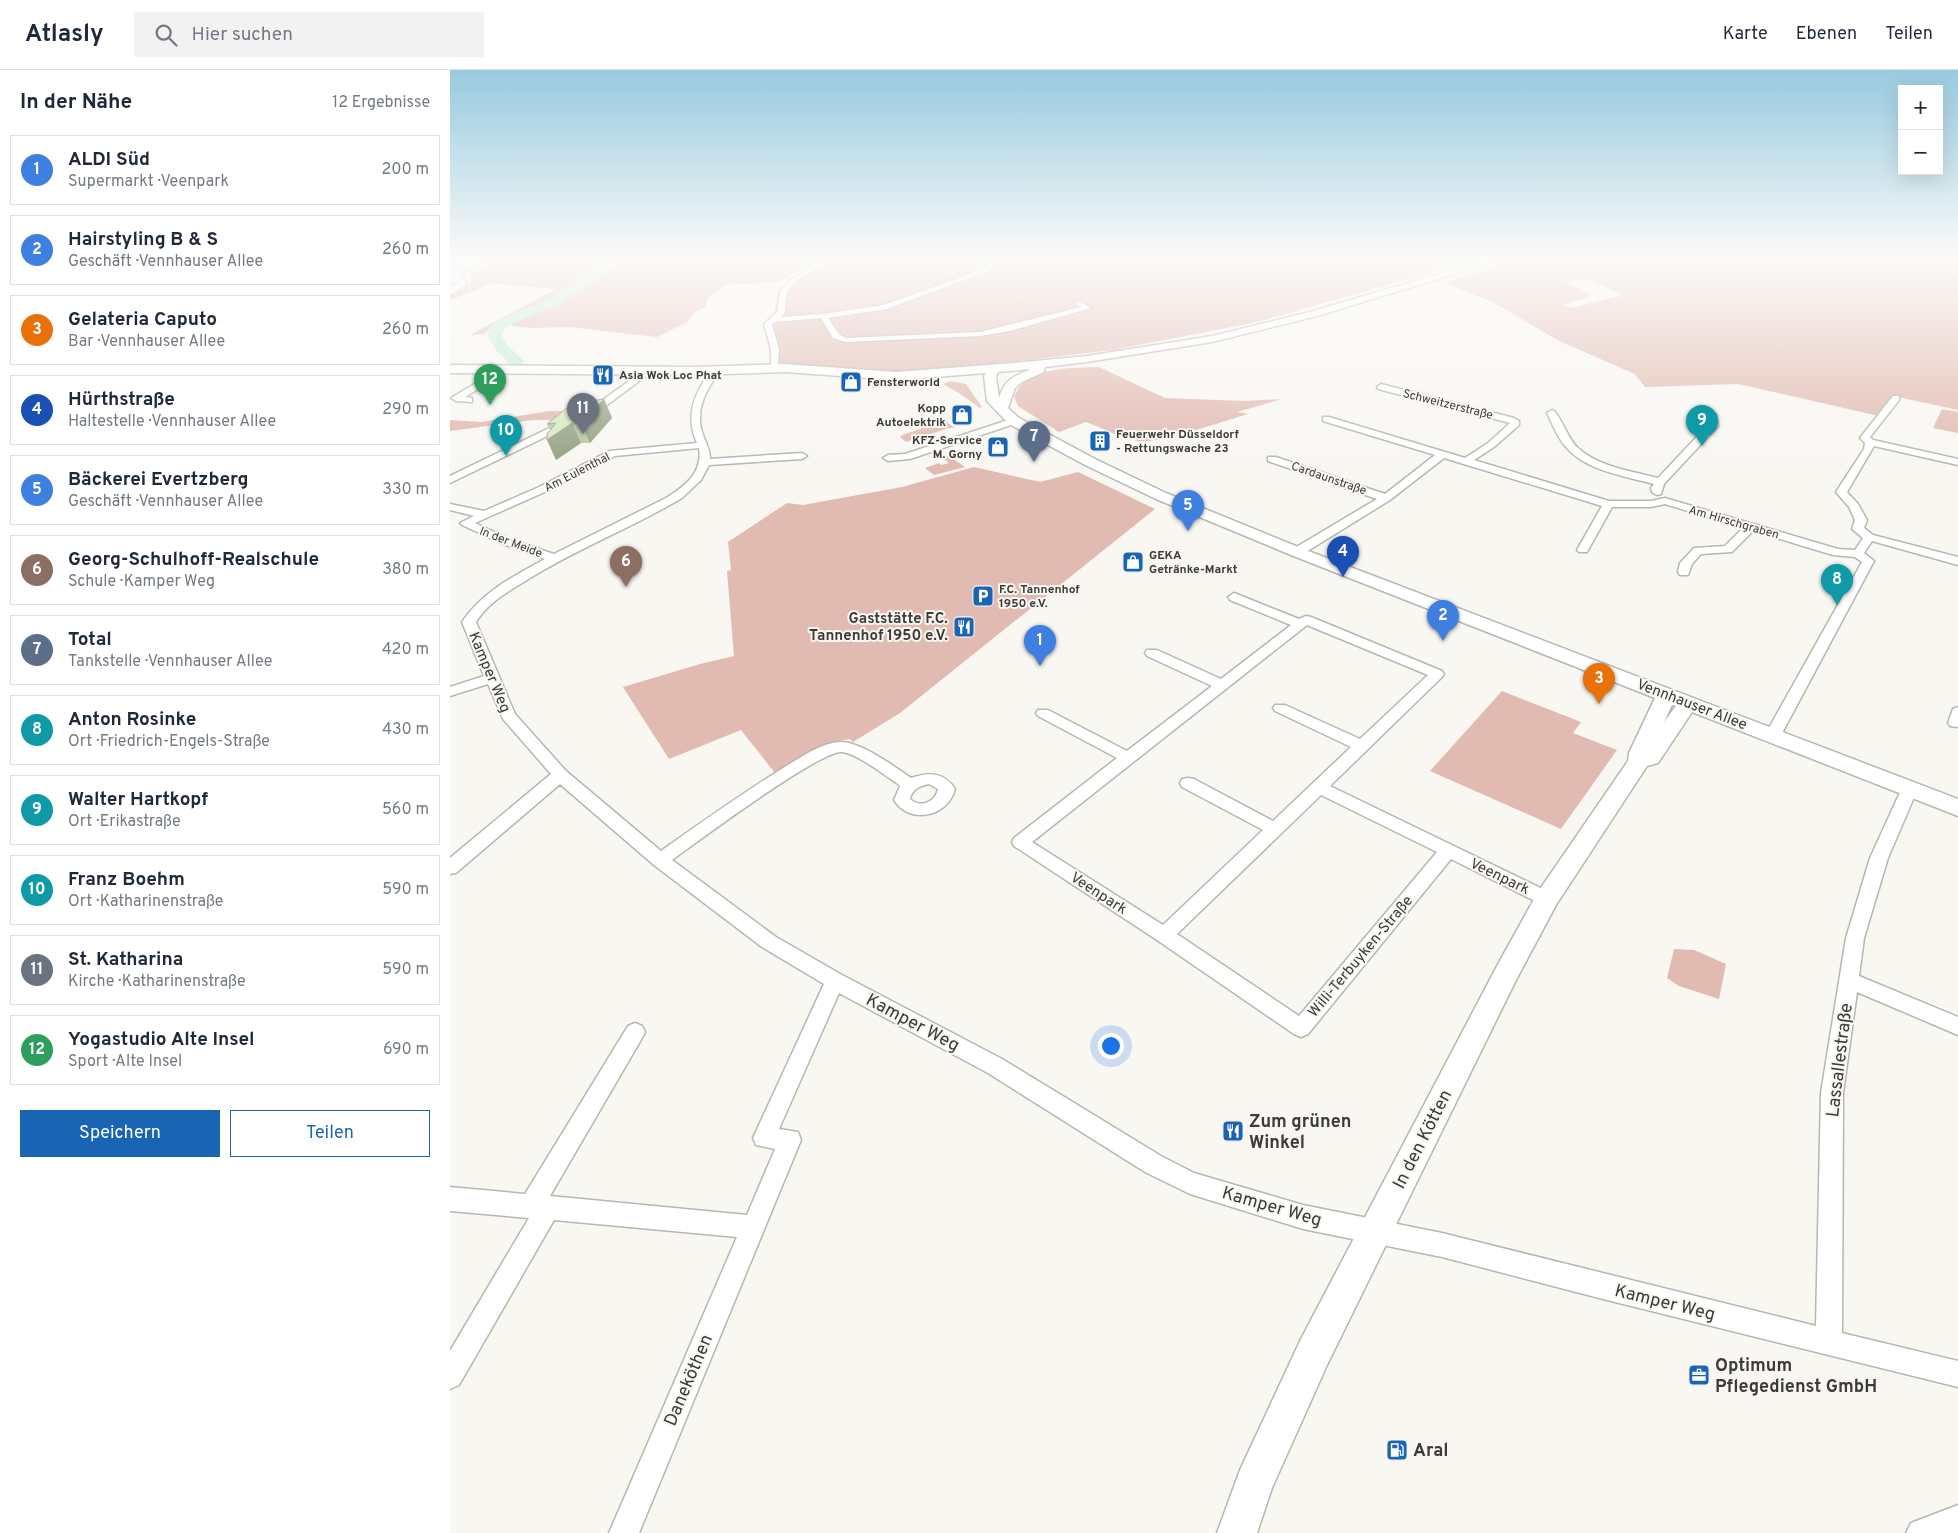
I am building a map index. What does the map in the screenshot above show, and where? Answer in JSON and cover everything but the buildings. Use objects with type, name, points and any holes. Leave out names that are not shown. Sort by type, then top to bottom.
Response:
[{"type":"main road","points":[[1002,408],[1009,386],[1028,374],[1047,367],[1212,338],[1258,327]]},
{"type":"main road","points":[[450,368],[647,371],[774,368],[877,376],[994,369],[1087,359]]},
{"type":"main road","points":[[992,391],[990,376],[994,369]]},
{"type":"main road","points":[[994,369],[1003,375],[1002,408]]},
{"type":"main road","points":[[917,375],[974,378],[982,381],[992,391]]},
{"type":"main road","name":"Vennhauser Allee","points":[[992,391],[993,401],[1014,421],[1124,479],[1196,511],[1297,552],[1689,702],[1958,808]]},
{"type":"main road","name":"In den Kötten","points":[[1236,1533],[1254,1484],[1296,1388],[1506,974],[1548,899],[1639,762],[1640,753],[1667,694]]},
{"type":"main road","name":"In den Kötten","points":[[1639,762],[1650,758],[1689,702]]},
{"type":"street","points":[[769,327],[775,349],[774,368]]},
{"type":"street","points":[[831,327],[839,338],[861,340],[988,333],[1008,327]]},
{"type":"street","points":[[469,400],[456,398],[504,370]]},
{"type":"street","points":[[717,370],[701,389],[697,407],[697,431],[703,445],[706,462],[802,456]]},
{"type":"street","points":[[450,480],[596,409],[647,371]]},
{"type":"street","name":"Schweitzerstraße","points":[[1381,388],[1515,422],[1516,425],[1491,445],[1465,462]]},
{"type":"street","points":[[1896,398],[1865,438],[1870,442],[1958,462]]},
{"type":"street","points":[[1552,413],[1567,442],[1584,456],[1595,463],[1660,482]]},
{"type":"street","points":[[1665,501],[1657,494],[1656,488],[1713,426],[1713,416]]},
{"type":"street","name":"Am Hirschgraben","points":[[1326,419],[1608,504],[1651,504],[1665,501],[1837,552],[1858,554]]},
{"type":"street","points":[[888,458],[906,457],[1014,421]]},
{"type":"street","points":[[1870,442],[1869,449],[1841,492],[1859,513],[1861,520],[1858,529],[1869,537],[1958,561]]},
{"type":"street","name":"Am Eulenthal","points":[[485,515],[613,454],[703,445]]},
{"type":"street","points":[[789,456],[795,445]]},
{"type":"street","points":[[1297,552],[1386,498],[1441,455]]},
{"type":"street","name":"Cardaunstraße","points":[[1272,459],[1386,498]]},
{"type":"street","name":"Kamper Weg","points":[[706,462],[698,477],[680,494],[554,558],[480,604],[469,622],[478,648],[508,716],[560,775],[660,860],[769,942],[836,982],[995,1066],[1152,1164],[1190,1183],[1303,1217],[1442,1245],[1958,1374]]},
{"type":"street","points":[[1583,550],[1608,504]]},
{"type":"street","name":"In der Meide","points":[[450,506],[485,515]]},
{"type":"street","name":"In der Meide","points":[[485,515],[466,524],[507,542],[554,558]]},
{"type":"street","points":[[1684,572],[1686,563],[1698,550],[1728,550],[1750,526]]},
{"type":"street","points":[[1773,735],[1868,562],[1858,554],[1869,537]]},
{"type":"street","points":[[1164,935],[1437,674],[1306,620],[1300,624],[1234,597]]},
{"type":"street","name":"Veenpark","points":[[1164,935],[1020,842],[1300,624]]},
{"type":"street","points":[[1152,653],[1222,685]]},
{"type":"street","points":[[450,692],[492,678]]},
{"type":"street","points":[[1280,708],[1362,746]]},
{"type":"street","points":[[1043,713],[1129,758]]},
{"type":"street","points":[[660,860],[804,762],[830,748],[841,746],[854,751],[910,785]]},
{"type":"street","points":[[450,868],[560,775]]},
{"type":"street","points":[[1188,784],[1275,829]]},
{"type":"street","name":"Veenpark","points":[[1319,787],[1548,899]]},
{"type":"street","name":"Lassallestraße","points":[[1829,1343],[1832,1093],[1855,938],[1879,858],[1910,788]]},
{"type":"street","name":"Willi-Terbuyken-Straße","points":[[1164,935],[1302,1028],[1449,850]]},
{"type":"street","points":[[1849,980],[1958,1026]]},
{"type":"street","name":"Daneköthen","points":[[624,1533],[790,1140],[764,1138],[836,982]]},
{"type":"street","points":[[450,1376],[635,1032]]},
{"type":"street","points":[[450,1199],[752,1227]]},
{"type":"street","points":[[1921,1533],[1958,1520]]},
{"type":"shaded area","points":[[484,327],[492,327],[484,334],[470,335]]},
{"type":"shaded area","points":[[571,327],[676,327],[657,337]]},
{"type":"shaded area","points":[[775,327],[1230,327],[1113,350],[1009,362],[1010,364],[909,373],[780,365]]},
{"type":"shaded area","points":[[1536,327],[1958,327],[1958,410],[1893,396],[1879,416],[1738,384],[1645,387],[1635,374],[1559,341]]},
{"type":"shaded area","points":[[1099,367],[1165,398],[1244,401],[1282,399],[1237,412],[1248,414],[1192,431],[1161,439],[1138,441],[1086,422],[1059,432],[1018,406],[1014,397],[1028,379],[1039,374],[1063,369]]},
{"type":"shaded area","points":[[950,381],[966,384],[982,407],[980,408],[943,384]]},
{"type":"shaded area","points":[[1942,409],[1958,412],[1958,433],[1933,428]]},
{"type":"shaded area","points":[[549,411],[589,411],[561,420],[533,420],[450,431],[450,420],[481,422]]},
{"type":"shaded area","points":[[945,421],[955,428],[949,428],[906,442],[900,437],[902,435]]},
{"type":"shaded area","points":[[949,456],[965,467],[934,475],[925,468],[939,463],[941,465],[949,463],[943,458]]},
{"type":"shaded area","points":[[974,467],[1040,482],[1078,472],[1155,509],[900,713],[853,742],[850,739],[830,743],[802,756],[775,773],[741,730],[669,759],[623,687],[734,656],[727,571],[731,570],[728,542],[787,503],[803,505],[902,487]]},
{"type":"shaded area","points":[[1502,691],[1581,722],[1573,733],[1617,750],[1561,829],[1430,771]]},
{"type":"shaded area","points":[[1674,949],[1694,950],[1726,964],[1719,999],[1679,986],[1667,978]]},
{"type":"waterway","points":[[497,327],[495,336],[501,347],[516,361],[515,367]]},
{"type":"place","name":"Asia Wok Loc Phat","points":[[603,375]]},
{"type":"place","name":"Fensterworld","points":[[851,382]]},
{"type":"place","name":"Yogastudio Alte Insel","points":[[490,405]]},
{"type":"place","name":"Kopp Autoelektrik","points":[[962,415]]},
{"type":"place","name":"St. Katharina","points":[[583,434]]},
{"type":"place","name":"Feuerwehr Düsseldorf - Rettungswache 23","points":[[1100,441]]},
{"type":"place","name":"Walter Hartkopf","points":[[1702,446]]},
{"type":"place","name":"KFZ-Service M. Gorny","points":[[998,447]]},
{"type":"place","name":"Franz Boehm","points":[[506,456]]},
{"type":"place","name":"Total","points":[[1034,462]]},
{"type":"place","name":"Bäckerei Evertzberg","points":[[1188,531]]},
{"type":"place","name":"GEKA Getränke-Markt","points":[[1133,562]]},
{"type":"place","name":"Hürthstraße","points":[[1343,577]]},
{"type":"place","name":"Georg-Schulhoff-Realschule","points":[[626,587]]},
{"type":"place","name":"F.C. Tannenhof 1950 e.V.","points":[[983,596]]},
{"type":"place","name":"Anton Rosinke","points":[[1837,605]]},
{"type":"place","name":"Gaststätte F.C. Tannenhof 1950 e.V.","points":[[964,627]]},
{"type":"place","name":"Hairstyling B & S","points":[[1443,641]]},
{"type":"place","name":"ALDI Süd","points":[[1040,666]]},
{"type":"place","name":"Gelateria Caputo","points":[[1599,704]]},
{"type":"place","name":"Zum grünen Winkel","points":[[1233,1131]]},
{"type":"place","name":"Optimum Pflegedienst GmbH","points":[[1699,1375]]},
{"type":"place","name":"Aral","points":[[1397,1450]]}]
